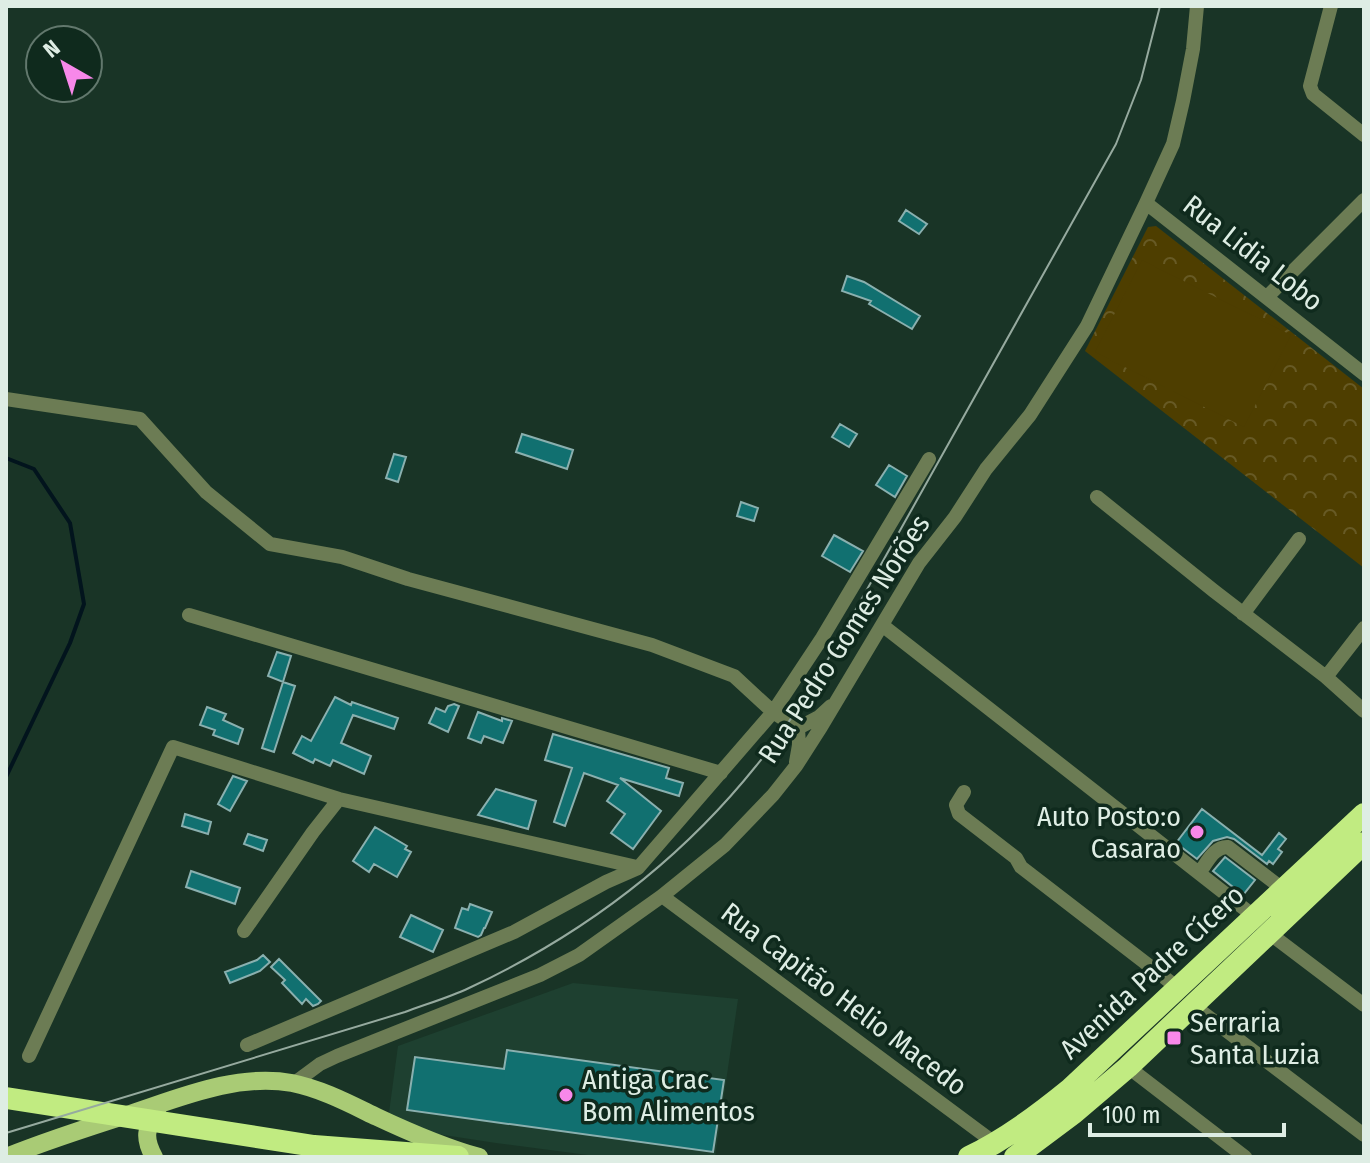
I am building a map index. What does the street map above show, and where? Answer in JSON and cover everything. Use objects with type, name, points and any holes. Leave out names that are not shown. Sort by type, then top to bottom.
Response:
[{"type":"highway","name":"Avenida Padre Cícero","points":[[1015,1157],[1074,1113],[1194,1006],[1262,925],[1284,890],[1364,814]]},
{"type":"highway","name":"Avenida Padre Cícero","points":[[969,1157],[996,1144],[1032,1120],[1070,1089],[1178,988],[1364,843]]},
{"type":"highway","points":[[6,1098],[202,1127],[314,1146],[356,1157]]},
{"type":"highway","points":[[314,1146],[458,1157]]},
{"type":"main road","points":[[6,1157],[176,1099],[238,1082],[265,1081],[293,1084],[338,1098],[439,1144],[479,1157]]},
{"type":"main road","points":[[154,1157],[147,1140],[147,1125],[157,1112],[176,1099]]},
{"type":"street","name":"Rua Pedro Gomes Norões","points":[[293,1084],[337,1056],[540,975],[579,955],[662,896],[725,845],[773,795],[796,766],[919,563],[955,517],[986,469],[1030,415],[1087,326],[1173,144],[1193,49],[1197,6]]},
{"type":"street","points":[[1331,6],[1310,86],[1313,94],[1364,135]]},
{"type":"street","points":[[1267,297],[1364,200]]},
{"type":"street","name":"Rua Lidia Lobo","points":[[1146,203],[1364,374]]},
{"type":"street","points":[[6,399],[140,419],[206,492],[270,544],[342,557],[408,579],[652,645],[734,676],[773,712],[798,728]]},
{"type":"street","points":[[247,1045],[514,932],[638,868],[773,712],[822,638],[929,459]]},
{"type":"street","points":[[1097,497],[1326,677],[1364,711]]},
{"type":"street","points":[[1243,614],[1299,539]]},
{"type":"street","points":[[189,615],[721,773]]},
{"type":"street","points":[[882,625],[1364,1005]]},
{"type":"street","points":[[1326,677],[1364,628]]},
{"type":"street","points":[[798,728],[819,717],[835,703]]},
{"type":"street","points":[[796,766],[798,728]]},
{"type":"street","points":[[29,1056],[173,747],[339,799],[638,868]]},
{"type":"street","points":[[964,792],[956,805],[959,814],[1016,858],[1021,867],[1178,988]]},
{"type":"street","points":[[244,931],[339,799]]},
{"type":"street","points":[[1199,873],[1216,850],[1228,847],[1284,890]]},
{"type":"street","name":"Rua Capitão Helio Macedo","points":[[662,896],[996,1144]]},
{"type":"street","points":[[1194,1006],[1362,1131]]},
{"type":"street","points":[[1128,1067],[1245,1157]]},
{"type":"shaded area","points":[[573,983],[738,999],[715,1157],[603,1157],[496,1143],[431,1133],[389,1113],[398,1046]]},
{"type":"green space","points":[[1156,226],[1364,389],[1364,568],[1085,351],[1148,227]]},
{"type":"green space","points":[[1142,260],[1291,335],[1244,427],[1095,352]]},
{"type":"building","points":[[906,210],[927,224],[919,234],[899,221]]},
{"type":"building","points":[[847,276],[864,282],[920,316],[912,329],[869,304],[871,301],[842,291]]},
{"type":"building","points":[[840,424],[857,434],[849,447],[832,437]]},
{"type":"building","points":[[522,434],[573,450],[567,469],[516,452]]},
{"type":"building","points":[[394,454],[406,457],[398,482],[386,478]]},
{"type":"building","points":[[889,465],[907,476],[895,497],[876,485]]},
{"type":"building","points":[[741,502],[758,508],[754,521],[737,516]]},
{"type":"building","points":[[834,535],[863,551],[850,572],[822,556]]},
{"type":"building","points":[[277,652],[291,656],[283,682],[268,676]]},
{"type":"building","points":[[283,682],[295,686],[274,752],[262,748]]},
{"type":"building","points":[[335,697],[351,705],[352,702],[398,718],[394,729],[353,715],[341,743],[371,756],[364,774],[333,760],[330,766],[315,759],[313,763],[293,753],[302,736],[311,741]]},
{"type":"building","points":[[448,706],[459,706],[448,732],[429,723],[436,708],[445,712]]},
{"type":"building","points":[[207,707],[226,714],[223,720],[243,729],[238,744],[213,735],[215,730],[200,725]]},
{"type":"building","points":[[478,712],[502,721],[502,718],[512,721],[503,743],[484,736],[481,743],[468,738]]},
{"type":"building","points":[[553,734],[669,768],[666,778],[683,783],[679,796],[620,778],[661,811],[633,849],[611,833],[625,814],[607,801],[618,785],[584,773],[565,826],[554,822],[572,768],[545,760]]},
{"type":"building","points":[[233,776],[247,781],[230,811],[218,804]]},
{"type":"building","points":[[496,789],[536,801],[528,829],[478,815]]},
{"type":"building","points":[[1202,809],[1262,855],[1279,833],[1286,839],[1278,849],[1282,852],[1273,864],[1269,861],[1267,864],[1227,837],[1213,841],[1197,859],[1176,843]]},
{"type":"building","points":[[185,814],[211,822],[208,834],[182,826]]},
{"type":"building","points":[[375,827],[407,846],[405,849],[411,852],[397,877],[374,864],[369,872],[353,861]]},
{"type":"building","points":[[248,834],[267,840],[263,851],[244,844]]},
{"type":"building","points":[[1225,857],[1255,880],[1243,895],[1213,871]]},
{"type":"building","points":[[191,871],[240,888],[235,904],[186,887]]},
{"type":"building","points":[[470,904],[492,912],[478,937],[455,928],[462,908],[468,910]]},
{"type":"building","points":[[411,915],[443,930],[433,952],[400,937]]},
{"type":"building","points":[[263,955],[270,962],[260,971],[230,983],[225,972]]},
{"type":"building","points":[[279,959],[321,1001],[318,1004],[313,1006],[306,999],[302,1004],[282,983],[285,980],[271,967]]},
{"type":"building","name":"Antiga Crac Bom Alimentos","points":[[507,1050],[724,1080],[713,1152],[407,1110],[415,1057],[504,1069]]},
{"type":"waterway","points":[[6,458],[34,469],[70,523],[84,604],[70,643],[6,777]]},
{"type":"tram line","points":[[6,1133],[405,1012],[461,992],[550,945],[588,920],[661,865],[694,834],[765,755],[822,670],[1116,144],[1141,80],[1160,6]]},
{"type":"place","name":"Auto Posto:o Casarao","points":[[1197,832]]},
{"type":"place","name":"Serraria Santa Luzia","points":[[1174,1038]]},
{"type":"place","name":"Antiga Crac Bom Alimentos","points":[[566,1095]]}]
